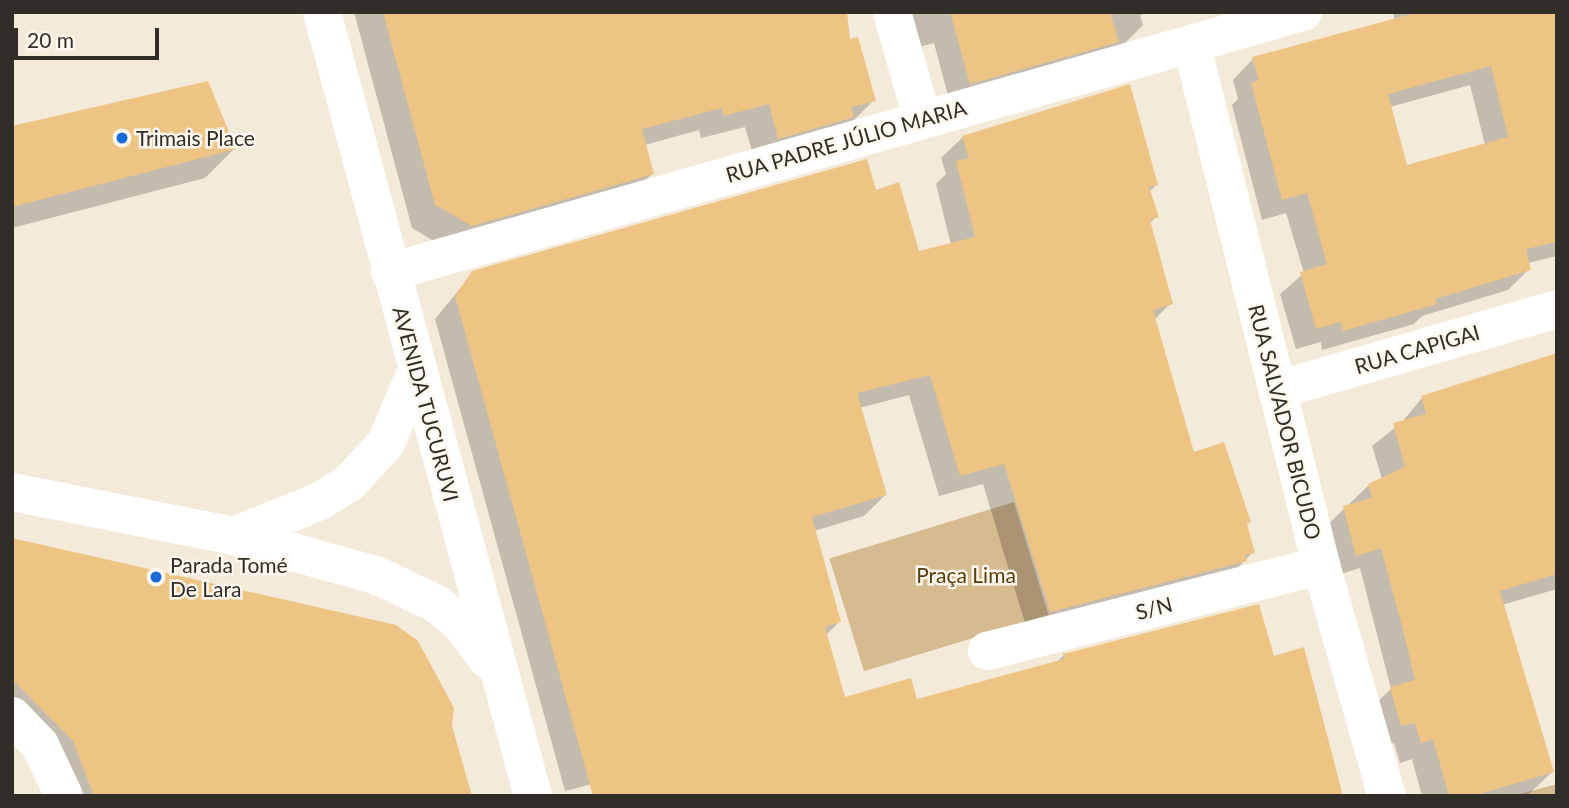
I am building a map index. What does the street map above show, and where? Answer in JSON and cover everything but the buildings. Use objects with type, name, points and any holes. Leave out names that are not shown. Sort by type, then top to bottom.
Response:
[{"type":"street","name":"AVENIDA TUCURUVI","points":[[322,12],[416,372],[533,796]]},
{"type":"street","points":[[892,12],[922,118]]},
{"type":"street","name":"RUA PADRE JÚLIO MARIA","points":[[390,272],[922,118],[1192,46],[1303,12]]},
{"type":"street","name":"RUA SALVADOR BICUDO","points":[[1192,46],[1321,565],[1387,796]]},
{"type":"street","name":"RUA CAPIGAI","points":[[1277,390],[1557,309]]},
{"type":"street","points":[[234,536],[320,501],[350,482],[386,443],[416,372]]},
{"type":"street","points":[[12,492],[234,536],[376,575],[415,593],[461,624],[499,676]]},
{"type":"street","name":"S/N","points":[[987,651],[1321,565]]},
{"type":"street","points":[[12,716],[40,745],[64,796]]},
{"type":"green space","name":"Praça Lima","points":[[1014,502],[1048,615],[864,671],[829,558]]},
{"type":"green space","points":[[1557,784],[1557,796],[1513,796]]},
{"type":"place","name":"Trimais Place","points":[[122,138]]},
{"type":"place","name":"Parada Tomé De Lara","points":[[156,577]]}]
